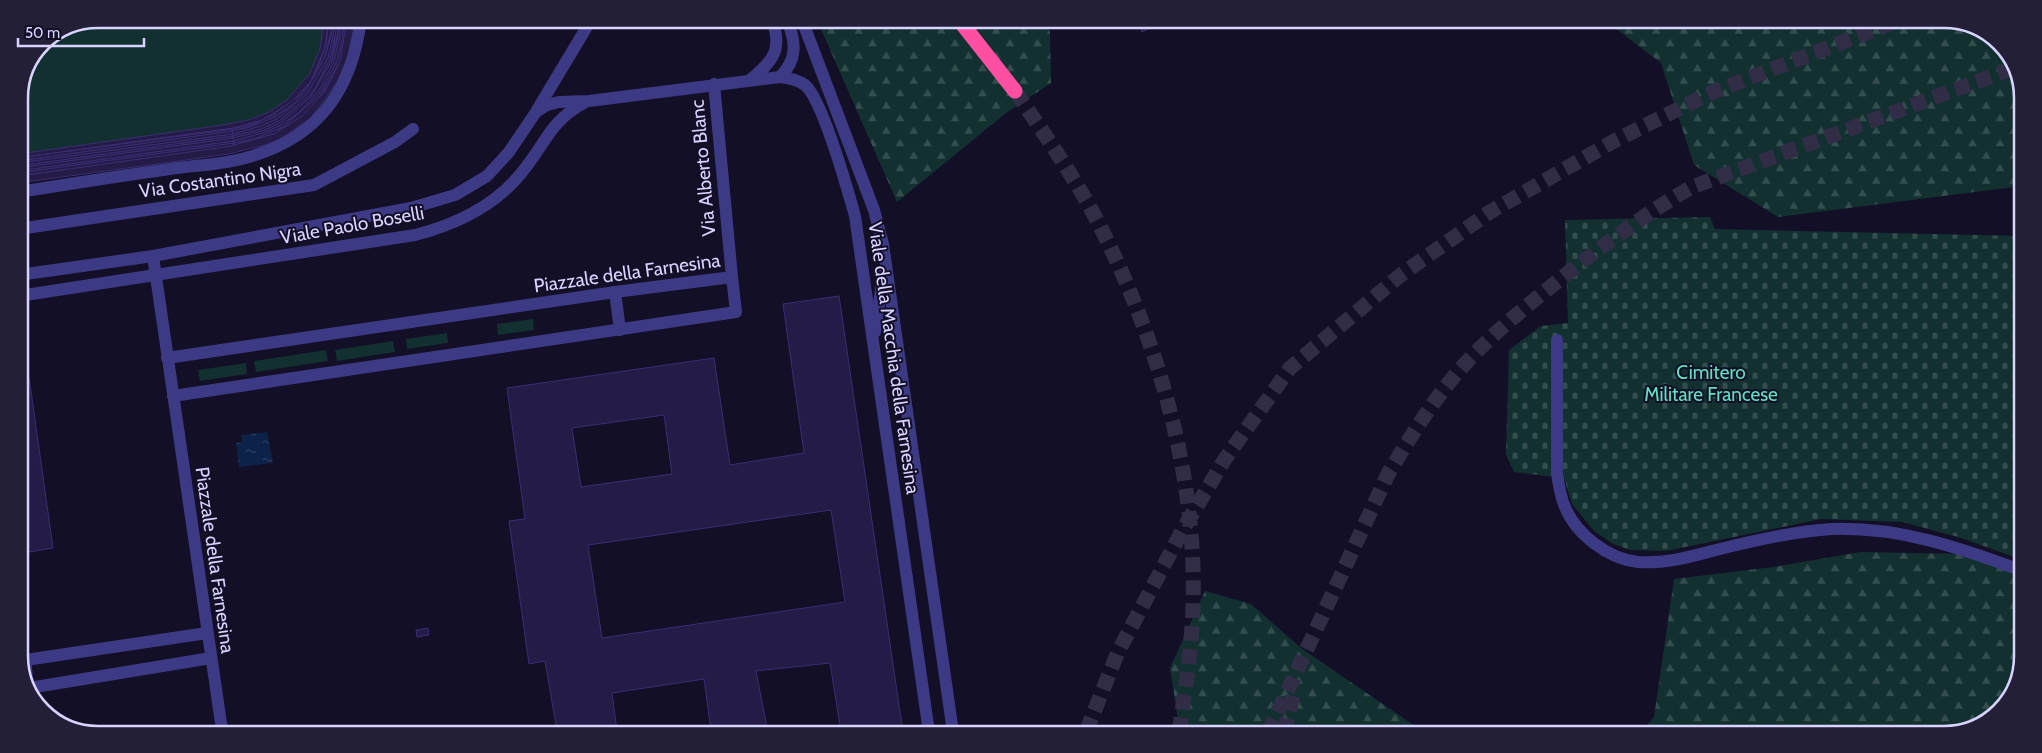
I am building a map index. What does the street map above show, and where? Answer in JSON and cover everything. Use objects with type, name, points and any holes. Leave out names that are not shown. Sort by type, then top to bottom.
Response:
[{"type":"highway","points":[[966,28],[1016,91]]},
{"type":"street","points":[[28,191],[247,158],[286,142],[302,133],[320,118],[335,99],[354,59],[359,28]]},
{"type":"street","name":"Viale Paolo Boselli","points":[[28,274],[153,256],[411,208],[455,195],[482,180],[497,166],[536,112],[586,28]]},
{"type":"street","points":[[750,80],[765,68],[774,55],[777,42],[774,28]]},
{"type":"street","points":[[536,112],[559,102],[589,101],[780,77],[790,64],[795,50],[795,41],[790,28]]},
{"type":"street","name":"Viale della Macchia della Farnesina","points":[[805,28],[874,210],[886,259],[952,726]]},
{"type":"street","name":"Viale della Macchia della Farnesina","points":[[780,77],[800,82],[809,90],[843,175],[859,239],[928,726]]},
{"type":"street","name":"Via Alberto Blanc","points":[[714,84],[732,277]]},
{"type":"street","name":"Viale Paolo Boselli","points":[[28,295],[414,235],[448,225],[482,207],[506,190],[527,167],[562,116],[589,101]]},
{"type":"street","name":"Via Costantino Nigra","points":[[28,228],[314,185],[395,142],[413,129]]},
{"type":"street","name":"Piazzale della Farnesina","points":[[153,256],[154,276],[221,726]]},
{"type":"street","points":[[873,345],[886,259]]},
{"type":"street","points":[[66,268],[69,290]]},
{"type":"street","name":"Piazzale della Farnesina","points":[[167,358],[615,292],[732,277],[736,312],[173,396]]},
{"type":"street","points":[[615,292],[620,330]]},
{"type":"street","points":[[1557,340],[1557,474],[1560,492],[1568,513],[1577,526],[1593,542],[1614,555],[1636,562],[1656,562],[1769,538],[1832,529],[1883,531],[1915,536],[1946,543],[2014,568]]},
{"type":"street","points":[[28,659],[207,633]]},
{"type":"street","points":[[35,686],[211,658]]},
{"type":"green space","points":[[352,28],[343,64],[331,93],[314,114],[293,131],[269,142],[216,156],[28,182],[29,84],[39,59],[59,39],[84,29]]},
{"type":"green space","points":[[821,28],[1048,28],[1050,32],[1051,83],[1006,113],[897,202]]},
{"type":"green space","points":[[1615,28],[1945,28],[1967,31],[1983,39],[1994,48],[2005,62],[2011,75],[2014,93],[2014,187],[1778,217],[1694,165],[1661,63]]},
{"type":"green space","name":"Cimitero Militare Francese","points":[[1710,217],[1715,229],[2014,236],[2014,557],[1958,537],[1902,522],[1821,519],[1666,551],[1631,550],[1613,544],[1594,531],[1572,504],[1564,478],[1514,472],[1506,455],[1509,350],[1541,326],[1568,323],[1565,220]]},
{"type":"green space","points":[[533,319],[534,330],[498,335],[497,324]]},
{"type":"green space","points":[[447,333],[448,343],[407,349],[406,339]]},
{"type":"green space","points":[[393,341],[395,352],[337,361],[335,350]]},
{"type":"green space","points":[[326,350],[328,361],[256,372],[254,361]]},
{"type":"green space","points":[[246,363],[247,374],[200,381],[198,370]]},
{"type":"green space","points":[[1860,552],[1965,554],[2014,574],[2014,665],[2005,691],[1994,705],[1983,714],[1967,722],[1945,726],[1646,726],[1654,717],[1674,579],[1773,567]]},
{"type":"green space","points":[[1205,591],[1251,604],[1301,648],[1415,726],[1179,726],[1170,668]]},
{"type":"water","points":[[267,432],[273,463],[239,467],[236,443],[242,442],[241,435]]},
{"type":"building","points":[[323,28],[328,28],[326,45],[311,81],[293,101],[263,120],[234,128],[28,157],[28,153],[223,125],[248,120],[267,113],[287,100],[310,73],[320,49]]},
{"type":"building","points":[[328,28],[346,28],[343,49],[336,71],[325,91],[309,110],[274,134],[234,145],[28,175],[28,157],[234,128],[263,120],[293,101],[311,81],[324,53]]},
{"type":"building","points":[[328,28],[332,28],[325,57],[305,92],[292,105],[267,121],[232,131],[232,129],[256,123],[271,116],[299,96],[311,81],[326,45]]},
{"type":"building","points":[[331,28],[334,28],[328,58],[307,94],[277,119],[233,134],[232,131],[250,127],[275,117],[292,105],[305,92],[325,57]]},
{"type":"building","points":[[334,28],[337,28],[330,59],[316,87],[309,96],[279,121],[261,129],[233,136],[233,134],[277,119],[307,94],[328,58]]},
{"type":"building","points":[[336,28],[339,28],[332,60],[311,97],[280,123],[262,131],[233,138],[233,136],[261,129],[279,121],[309,96],[316,87],[334,47]]},
{"type":"building","points":[[338,28],[340,28],[334,61],[320,89],[298,113],[281,125],[263,133],[234,141],[233,138],[262,131],[280,123],[311,97],[332,60]]},
{"type":"building","points":[[340,28],[343,28],[343,38],[337,61],[322,90],[314,100],[283,127],[254,139],[234,143],[234,141],[263,133],[281,125],[298,113],[312,99],[320,89],[334,61]]},
{"type":"building","points":[[343,28],[347,28],[340,61],[318,100],[301,117],[274,134],[234,145],[234,143],[254,139],[283,127],[314,100],[322,90],[337,61],[343,38]]},
{"type":"building","points":[[346,28],[353,28],[348,58],[337,82],[311,118],[282,138],[265,145],[229,154],[28,182],[28,175],[234,145],[274,134],[302,116],[325,91],[340,61]]},
{"type":"building","points":[[1141,28],[1150,28],[1142,32]]},
{"type":"building","points":[[232,129],[232,131],[28,160],[28,157]]},
{"type":"building","points":[[232,131],[233,134],[28,162],[28,160]]},
{"type":"building","points":[[233,134],[233,136],[28,165],[28,162]]},
{"type":"building","points":[[233,136],[233,138],[28,167],[28,165]]},
{"type":"building","points":[[233,138],[234,141],[28,170],[28,167]]},
{"type":"building","points":[[234,141],[234,143],[28,172],[28,170]]},
{"type":"building","points":[[234,143],[232,146],[28,175],[28,172]]},
{"type":"building","points":[[839,296],[902,726],[840,726],[830,663],[756,671],[767,726],[710,726],[704,679],[612,693],[616,726],[556,726],[545,661],[529,664],[509,521],[525,519],[507,388],[714,358],[730,465],[804,453],[783,304]],"holes":[[[664,415],[672,474],[581,487],[572,428]],[[831,510],[845,602],[602,638],[588,545]]]},
{"type":"building","points":[[28,377],[53,548],[28,552]]},
{"type":"building","points":[[428,628],[429,635],[417,637],[416,630]]},
{"type":"tunnel","points":[[1088,726],[1118,652],[1182,531],[1225,459],[1290,368],[1402,274],[1490,212],[1614,141],[1713,92],[1879,28]]},
{"type":"tunnel","points":[[1271,726],[1388,474],[1414,432],[1443,391],[1475,353],[1500,330],[1579,264],[1658,207],[1692,187],[2009,70]]},
{"type":"tunnel","points":[[1015,91],[1070,174],[1100,226],[1140,315],[1170,410],[1181,458],[1193,556],[1191,637],[1180,726]]},
{"type":"tunnel","points":[[1286,726],[1293,696]]}]
